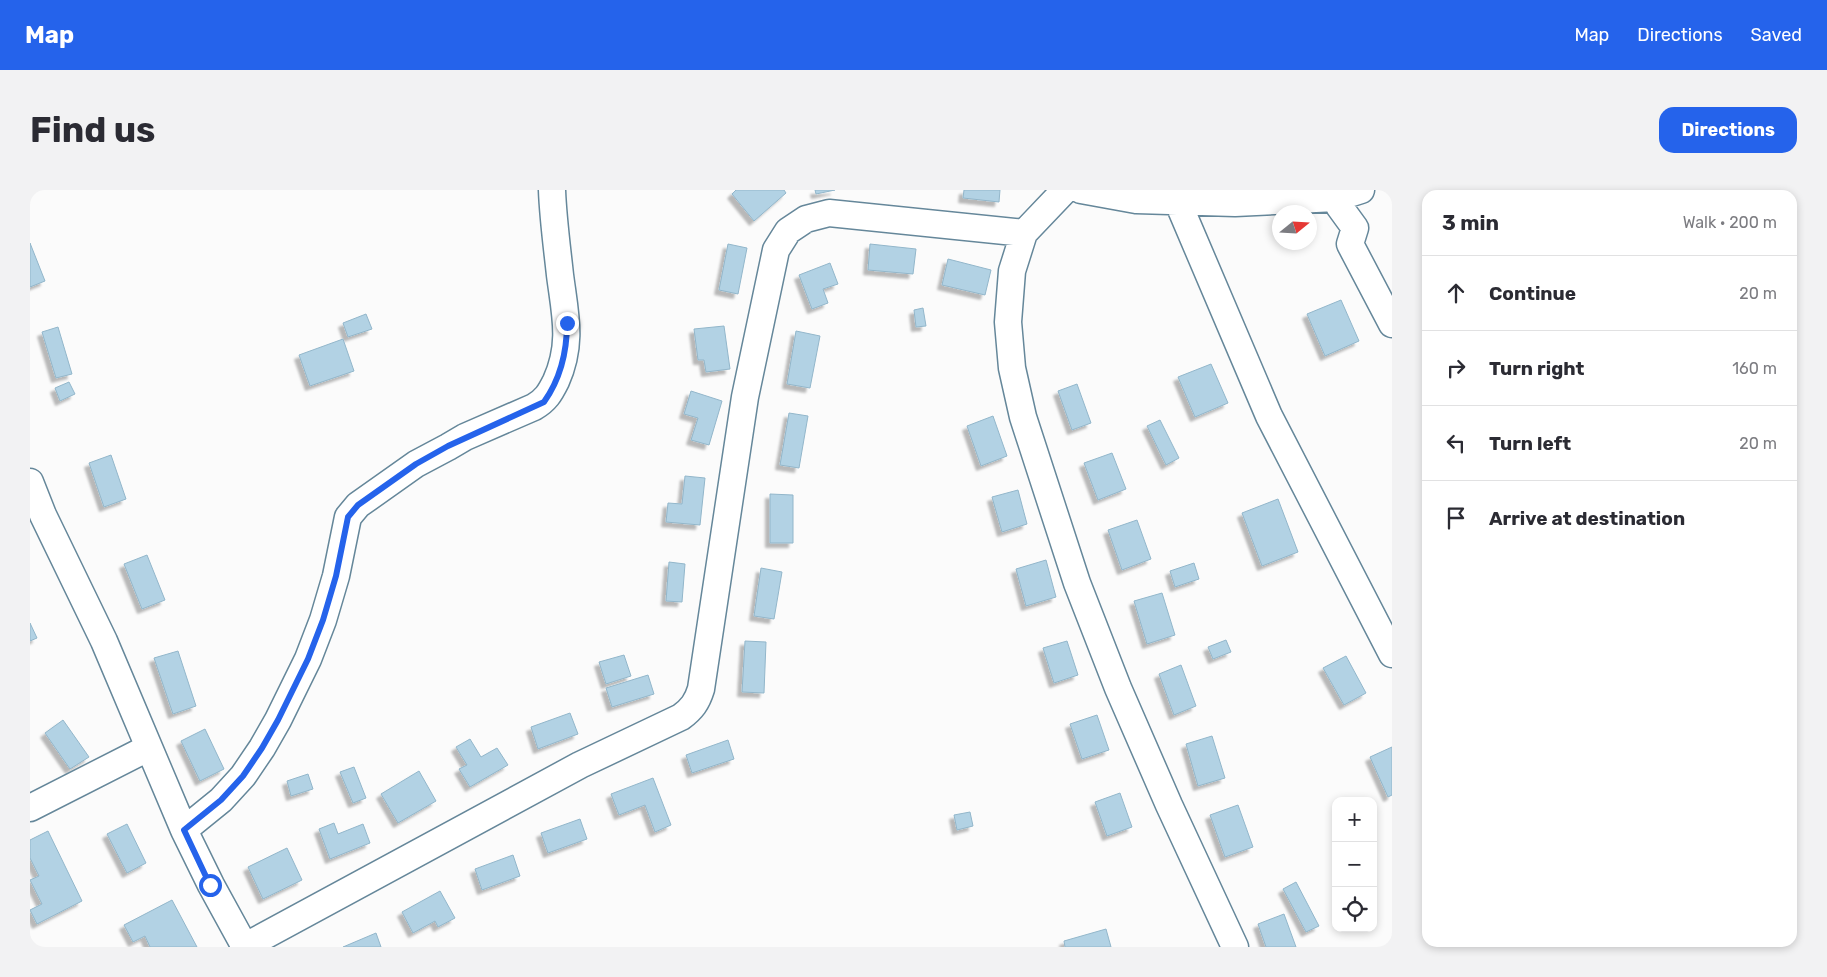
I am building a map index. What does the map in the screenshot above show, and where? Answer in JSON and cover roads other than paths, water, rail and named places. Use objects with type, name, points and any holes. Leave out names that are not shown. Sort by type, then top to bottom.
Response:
[{"type":"street","points":[[184,830],[221,800],[243,776],[278,720],[308,659],[323,620],[336,576],[348,517],[358,505],[416,464],[465,437],[544,402],[551,392],[566,354],[567,323],[552,190]]},
{"type":"street","points":[[1064,190],[1024,233],[1012,271],[1008,322],[1012,368],[1023,417],[1077,583],[1118,688],[1168,805],[1235,947]]},
{"type":"street","points":[[1081,190],[1136,200],[1235,203],[1336,198],[1361,190]]},
{"type":"street","points":[[1336,198],[1339,206],[1354,228],[1350,244],[1392,324]]},
{"type":"street","points":[[1177,200],[1269,416],[1392,654]]},
{"type":"street","points":[[30,482],[43,515],[104,641],[184,830],[210,885],[244,947],[580,765],[681,717],[691,710],[698,700],[700,689],[745,397],[776,250],[788,232],[806,219],[829,213],[1024,233]]},
{"type":"street","points":[[30,808],[148,748]]}]
